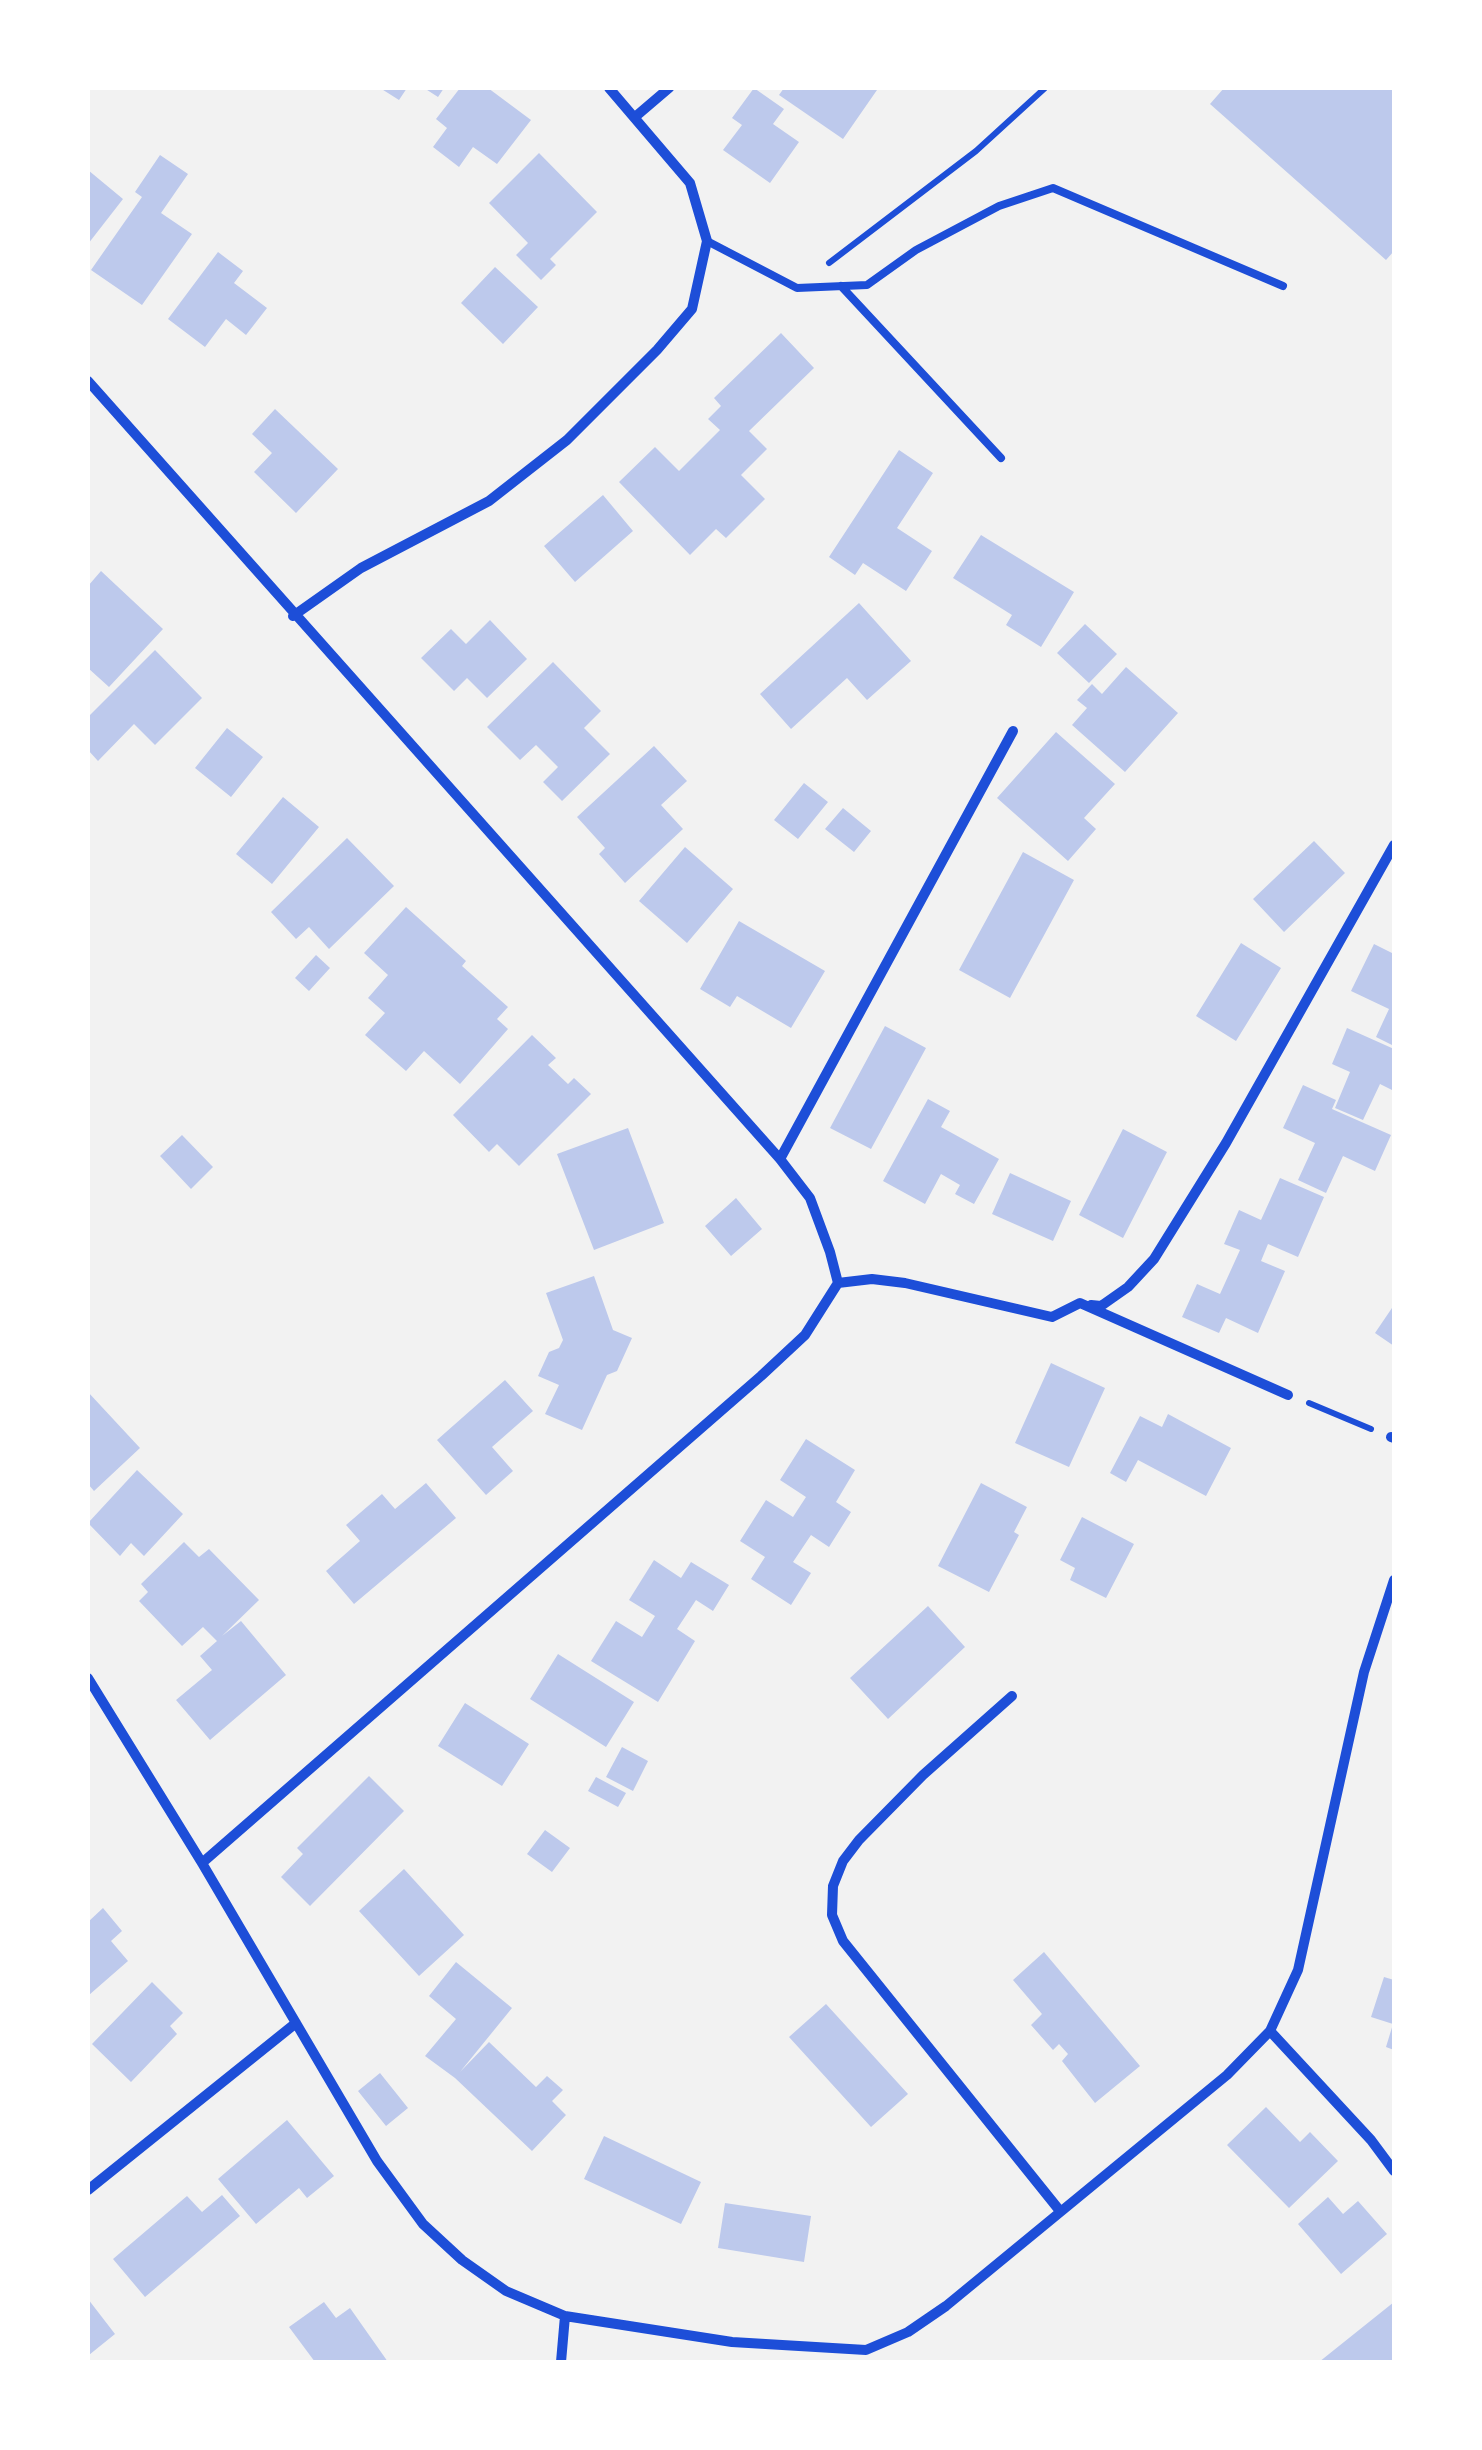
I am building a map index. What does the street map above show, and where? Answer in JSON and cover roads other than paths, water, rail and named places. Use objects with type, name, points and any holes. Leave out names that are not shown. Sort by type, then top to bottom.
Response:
[{"type":"street","points":[[293,616],[361,568],[490,501],[567,440],[692,309],[706,242],[690,183],[609,88]]},
{"type":"street","points":[[635,116],[670,88]]},
{"type":"street","points":[[88,381],[780,1160],[810,1198],[838,1283],[805,1335],[761,1376],[202,1863]]},
{"type":"street","points":[[780,1160],[1013,730]]},
{"type":"street","points":[[838,1283],[872,1279],[905,1282],[1052,1317],[1080,1303],[1101,1306],[1128,1286],[1154,1260],[1226,1143],[1394,845]]},
{"type":"street","points":[[1080,1303],[1288,1395]]},
{"type":"street","points":[[88,1678],[377,2161],[423,2224],[462,2260],[506,2291],[565,2316],[732,2342],[866,2350],[908,2332],[946,2306],[1227,2075],[1270,2030],[1298,1970],[1364,1672],[1394,1580]]},
{"type":"street","points":[[1012,1696],[859,1840],[843,1861],[832,1886],[832,1915],[843,1941],[1060,2210]]},
{"type":"street","points":[[88,2190],[296,2023]]},
{"type":"street","points":[[1270,2030],[1371,2140],[1394,2171]]},
{"type":"street","points":[[560,2362],[565,2316]]},
{"type":"lane","points":[[706,242],[797,288],[866,285],[916,250],[999,206],[1053,188],[1283,286]]},
{"type":"lane","points":[[841,286],[1001,458]]}]
